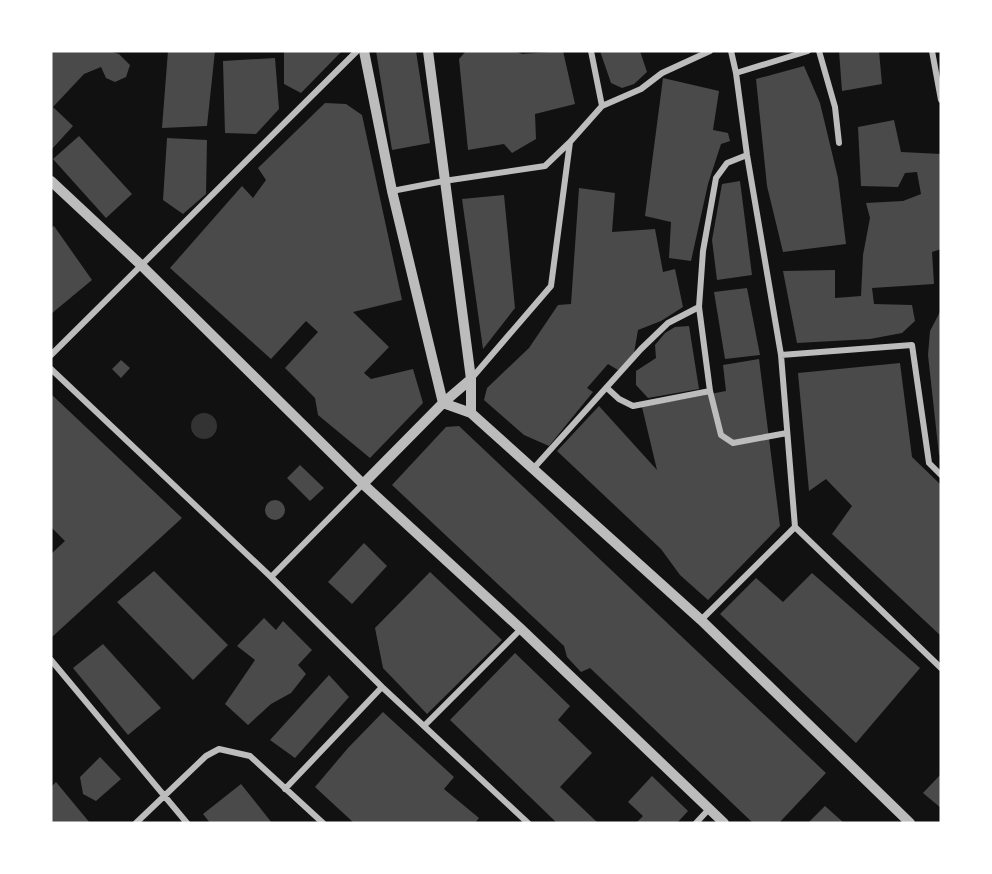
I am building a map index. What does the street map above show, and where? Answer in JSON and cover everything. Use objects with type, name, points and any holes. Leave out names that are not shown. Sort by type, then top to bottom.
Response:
[{"type":"street","points":[[51,355],[357,51]]},
{"type":"street","points":[[364,51],[392,190],[443,403]]},
{"type":"street","points":[[428,51],[471,379],[471,413]]},
{"type":"street","points":[[591,51],[602,106]]},
{"type":"street","points":[[392,190],[545,166],[602,106],[641,89],[662,73],[710,51]]},
{"type":"street","points":[[731,51],[781,355],[795,527],[941,668]]},
{"type":"street","points":[[736,73],[808,51]]},
{"type":"street","points":[[819,51],[835,108],[839,143]]},
{"type":"street","points":[[932,51],[941,100]]},
{"type":"street","points":[[271,577],[443,403],[471,379],[551,286],[570,142]]},
{"type":"street","points":[[747,155],[727,163],[716,178],[702,251],[699,307],[710,390],[721,435],[733,443],[787,433]]},
{"type":"street","points":[[51,181],[141,265],[363,484],[521,629],[724,823]]},
{"type":"street","points":[[533,469],[668,322],[699,307]]},
{"type":"street","points":[[781,355],[912,345],[929,463],[941,475]]},
{"type":"street","points":[[51,369],[271,577],[382,687],[528,823]]},
{"type":"street","points":[[607,388],[619,399],[633,406],[710,390]]},
{"type":"street","points":[[443,403],[471,413],[701,620],[910,823]]},
{"type":"street","points":[[701,620],[795,527]]},
{"type":"street","points":[[424,726],[521,629]]},
{"type":"street","points":[[51,660],[187,823]]},
{"type":"street","points":[[285,789],[382,687]]},
{"type":"street","points":[[136,823],[206,756],[219,749],[232,750],[250,756],[322,823]]},
{"type":"street","points":[[696,823],[709,809]]},
{"type":"shaded area","points":[[204,413],[213,417],[217,426],[213,435],[204,439],[195,435],[191,426],[195,417]]},
{"type":"building","points":[[51,51],[109,51],[119,54],[130,65],[126,77],[115,82],[106,78],[101,67],[84,74],[53,107],[73,126],[51,150]]},
{"type":"building","points":[[168,51],[215,51],[207,126],[162,128]]},
{"type":"building","points":[[284,51],[342,51],[301,93],[284,84]]},
{"type":"building","points":[[376,51],[416,51],[430,143],[392,150]]},
{"type":"building","points":[[466,51],[515,51],[522,54],[563,51],[575,104],[535,114],[536,139],[512,153],[504,144],[468,150],[459,59]]},
{"type":"building","points":[[600,51],[640,51],[647,72],[634,84],[622,88],[611,83]]},
{"type":"building","points":[[839,51],[879,51],[882,84],[842,91]]},
{"type":"building","points":[[275,58],[279,109],[256,134],[225,133],[223,61]]},
{"type":"building","points":[[804,66],[820,103],[838,178],[846,244],[783,252],[767,186],[756,79]]},
{"type":"building","points":[[663,78],[719,91],[713,130],[728,133],[730,141],[721,144],[708,184],[691,261],[669,258],[671,222],[645,216]]},
{"type":"building","points":[[325,103],[346,104],[362,115],[402,300],[353,312],[389,347],[364,373],[371,379],[413,369],[423,403],[370,458],[318,415],[315,398],[285,368],[318,332],[306,321],[271,359],[170,268],[242,186],[253,198],[266,180],[258,168]]},
{"type":"building","points":[[894,120],[901,152],[941,154],[941,249],[932,252],[934,284],[872,288],[874,304],[912,305],[915,321],[902,333],[870,339],[797,343],[783,271],[835,270],[835,298],[861,296],[863,255],[870,218],[866,203],[903,201],[921,194],[917,172],[905,173],[898,187],[861,186],[858,127]]},
{"type":"building","points":[[79,136],[132,194],[106,218],[53,159]]},
{"type":"building","points":[[167,138],[207,140],[206,194],[183,214],[163,200]]},
{"type":"building","points":[[740,181],[752,275],[717,280],[712,240],[722,184]]},
{"type":"building","points":[[579,188],[615,193],[612,232],[655,229],[663,272],[675,269],[683,307],[661,321],[638,330],[634,353],[618,370],[608,364],[587,388],[593,392],[549,446],[524,435],[484,400],[487,388],[529,348],[558,305],[571,304]]},
{"type":"building","points":[[504,195],[515,308],[483,349],[462,199]]},
{"type":"building","points":[[54,226],[92,280],[51,314],[51,228]]},
{"type":"building","points":[[747,288],[760,355],[725,359],[714,292]]},
{"type":"building","points":[[941,310],[941,455],[939,455],[928,355],[930,331]]},
{"type":"building","points":[[689,326],[699,389],[648,398],[636,385],[636,371],[656,358],[655,345],[665,333],[675,327]]},
{"type":"building","points":[[759,359],[780,526],[708,600],[680,575],[661,549],[557,451],[599,406],[657,470],[642,407],[726,391],[723,365]]},
{"type":"building","points":[[121,360],[130,368],[121,378],[112,369]]},
{"type":"building","points":[[900,363],[912,457],[941,485],[941,636],[832,534],[852,506],[826,479],[809,491],[798,373]]},
{"type":"building","points":[[51,394],[182,518],[52,637],[51,554],[65,541],[51,527]]},
{"type":"building","points":[[459,426],[826,773],[779,823],[753,823],[590,668],[581,672],[567,657],[564,646],[392,485],[446,427]]},
{"type":"building","points":[[300,465],[324,488],[310,501],[287,478]]},
{"type":"building","points":[[275,500],[282,503],[285,510],[282,517],[275,520],[268,517],[265,510],[268,503]]},
{"type":"building","points":[[364,543],[387,566],[352,604],[328,582]]},
{"type":"building","points":[[154,571],[228,645],[193,680],[117,602]]},
{"type":"building","points":[[430,572],[502,640],[427,714],[383,668],[375,628]]},
{"type":"building","points":[[812,573],[920,668],[856,743],[720,614],[756,578],[783,602]]},
{"type":"building","points":[[264,618],[276,630],[283,621],[312,650],[298,665],[306,674],[291,693],[271,704],[248,725],[225,704],[255,660],[237,646]]},
{"type":"building","points":[[103,644],[161,708],[128,735],[73,668]]},
{"type":"building","points":[[515,653],[570,706],[558,720],[592,753],[560,787],[598,823],[557,823],[450,720]]},
{"type":"building","points":[[329,675],[349,697],[295,758],[270,740]]},
{"type":"building","points":[[383,712],[454,777],[444,789],[479,818],[475,823],[354,823],[315,787]]},
{"type":"building","points":[[100,757],[121,779],[96,801],[83,794],[80,777]]},
{"type":"building","points":[[941,774],[941,808],[923,793]]},
{"type":"building","points":[[652,776],[688,811],[677,823],[636,823],[643,816],[628,802]]},
{"type":"building","points":[[56,782],[90,823],[51,823],[51,787]]},
{"type":"building","points":[[241,784],[272,823],[210,823],[203,814]]},
{"type":"building","points":[[825,806],[844,823],[808,823]]}]
